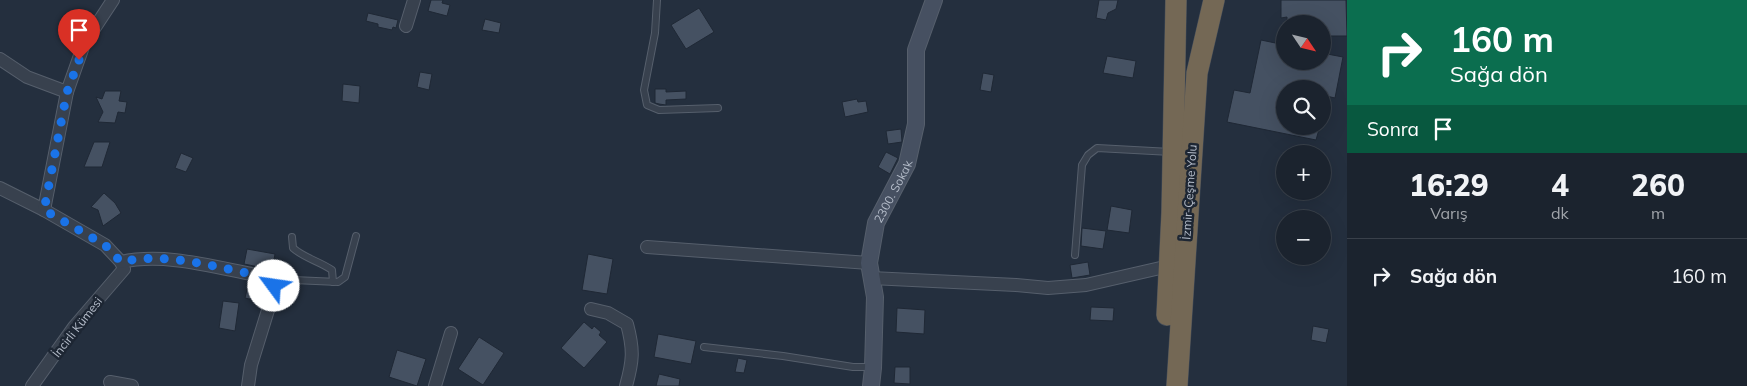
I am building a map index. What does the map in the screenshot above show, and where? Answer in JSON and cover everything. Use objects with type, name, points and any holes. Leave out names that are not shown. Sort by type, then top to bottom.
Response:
[{"type":"highway","name":"İzmir-Çeşme Yolu","points":[[1163,386],[1172,212],[1176,0]]},
{"type":"highway","name":"İzmir-Çeşme Yolu","points":[[1177,386],[1197,73],[1214,0]]},
{"type":"street","points":[[44,210],[67,92],[84,44],[114,0]]},
{"type":"street","points":[[406,26],[414,0]]},
{"type":"street","name":"2300. Sokak","points":[[870,386],[873,368],[875,297],[870,271],[876,223],[907,164],[916,124],[916,50],[934,0]]},
{"type":"street","points":[[0,59],[27,78],[67,92]]},
{"type":"street","points":[[0,188],[44,210],[105,245],[122,266],[138,258],[169,259],[268,278],[273,282],[273,294],[251,365],[248,386]]},
{"type":"street","points":[[647,247],[1048,288],[1086,285],[1169,266]]},
{"type":"street","name":"İncirli Kümesi","points":[[32,386],[74,327],[122,266]]},
{"type":"street","points":[[591,309],[608,312],[627,324],[633,344],[632,365],[626,386]]},
{"type":"street","points":[[435,386],[451,333]]},
{"type":"street","points":[[110,382],[132,386]]},
{"type":"lane","points":[[657,0],[655,33],[644,90],[647,105],[658,110],[718,108]]},
{"type":"lane","points":[[1075,255],[1082,165],[1088,155],[1097,148],[1172,152]]},
{"type":"lane","points":[[268,278],[338,282],[345,277],[356,236]]},
{"type":"lane","points":[[292,237],[293,248],[299,254],[321,262],[332,270],[332,282]]},
{"type":"lane","points":[[704,347],[873,368]]},
{"type":"building","points":[[431,0],[443,0],[442,3],[450,5],[447,16],[428,11]]},
{"type":"building","points":[[1099,0],[1118,0],[1116,9],[1108,13],[1106,20],[1096,18]]},
{"type":"building","points":[[1281,0],[1346,0],[1347,36],[1331,36],[1331,15],[1281,15]]},
{"type":"building","points":[[699,8],[714,32],[686,49],[671,25]]},
{"type":"building","points":[[368,13],[398,20],[396,28],[393,27],[392,30],[378,27],[378,24],[366,21]]},
{"type":"building","points":[[485,19],[501,23],[499,33],[482,30]]},
{"type":"building","points":[[1261,40],[1276,43],[1276,70],[1331,70],[1331,55],[1343,57],[1335,98],[1331,97],[1331,80],[1276,80],[1276,132],[1227,122],[1234,90],[1250,93]]},
{"type":"building","points":[[1107,56],[1136,61],[1133,78],[1103,73]]},
{"type":"building","points":[[420,72],[432,74],[429,90],[417,87]]},
{"type":"building","points":[[983,73],[994,75],[991,92],[980,90]]},
{"type":"building","points":[[343,84],[360,86],[359,103],[342,101]]},
{"type":"building","points":[[655,89],[666,89],[666,92],[686,91],[686,99],[666,100],[666,105],[655,103]]},
{"type":"building","points":[[105,91],[121,91],[119,101],[127,102],[125,113],[118,112],[115,123],[98,122],[103,112],[96,97],[102,99]]},
{"type":"building","points":[[857,99],[858,102],[866,101],[868,112],[845,117],[842,102]]},
{"type":"building","points":[[901,129],[902,142],[888,144],[886,131]]},
{"type":"building","points":[[1291,135],[1317,135],[1316,140]]},
{"type":"building","points":[[94,142],[110,142],[102,167],[84,167]]},
{"type":"building","points":[[886,152],[898,158],[890,174],[878,167]]},
{"type":"building","points":[[181,153],[193,158],[186,172],[175,168]]},
{"type":"building","points":[[104,193],[115,203],[121,213],[103,226],[98,210],[91,207]]},
{"type":"building","points":[[1111,206],[1132,210],[1129,233],[1107,230]]},
{"type":"building","points":[[1082,228],[1106,231],[1103,249],[1081,246]]},
{"type":"building","points":[[247,249],[275,254],[272,272],[264,268],[244,264]]},
{"type":"building","points":[[588,254],[613,259],[607,294],[582,290]]},
{"type":"building","points":[[1088,262],[1090,275],[1072,278],[1070,265]]},
{"type":"building","points":[[248,285],[265,289],[262,302],[245,298]]},
{"type":"building","points":[[223,301],[239,303],[235,331],[219,328]]},
{"type":"building","points":[[1091,307],[1114,308],[1113,321],[1090,320]]},
{"type":"building","points":[[897,308],[925,310],[924,334],[896,332]]},
{"type":"building","points":[[584,322],[592,329],[594,326],[601,332],[599,335],[607,342],[584,368],[561,348]]},
{"type":"building","points":[[1313,326],[1329,329],[1326,343],[1311,340]]},
{"type":"building","points":[[658,334],[696,341],[691,364],[654,357]]},
{"type":"building","points":[[479,337],[504,353],[483,385],[458,369]]},
{"type":"building","points":[[397,350],[426,359],[417,386],[389,377]]},
{"type":"building","points":[[738,358],[747,360],[744,373],[735,372]]},
{"type":"building","points":[[895,367],[910,367],[910,384],[894,383]]},
{"type":"building","points":[[659,374],[680,379],[679,386],[656,386]]},
{"type":"route","points":[[79,60],[67,92],[44,210],[105,245],[121,262],[138,258],[169,259],[262,276],[273,282],[274,286]]}]
